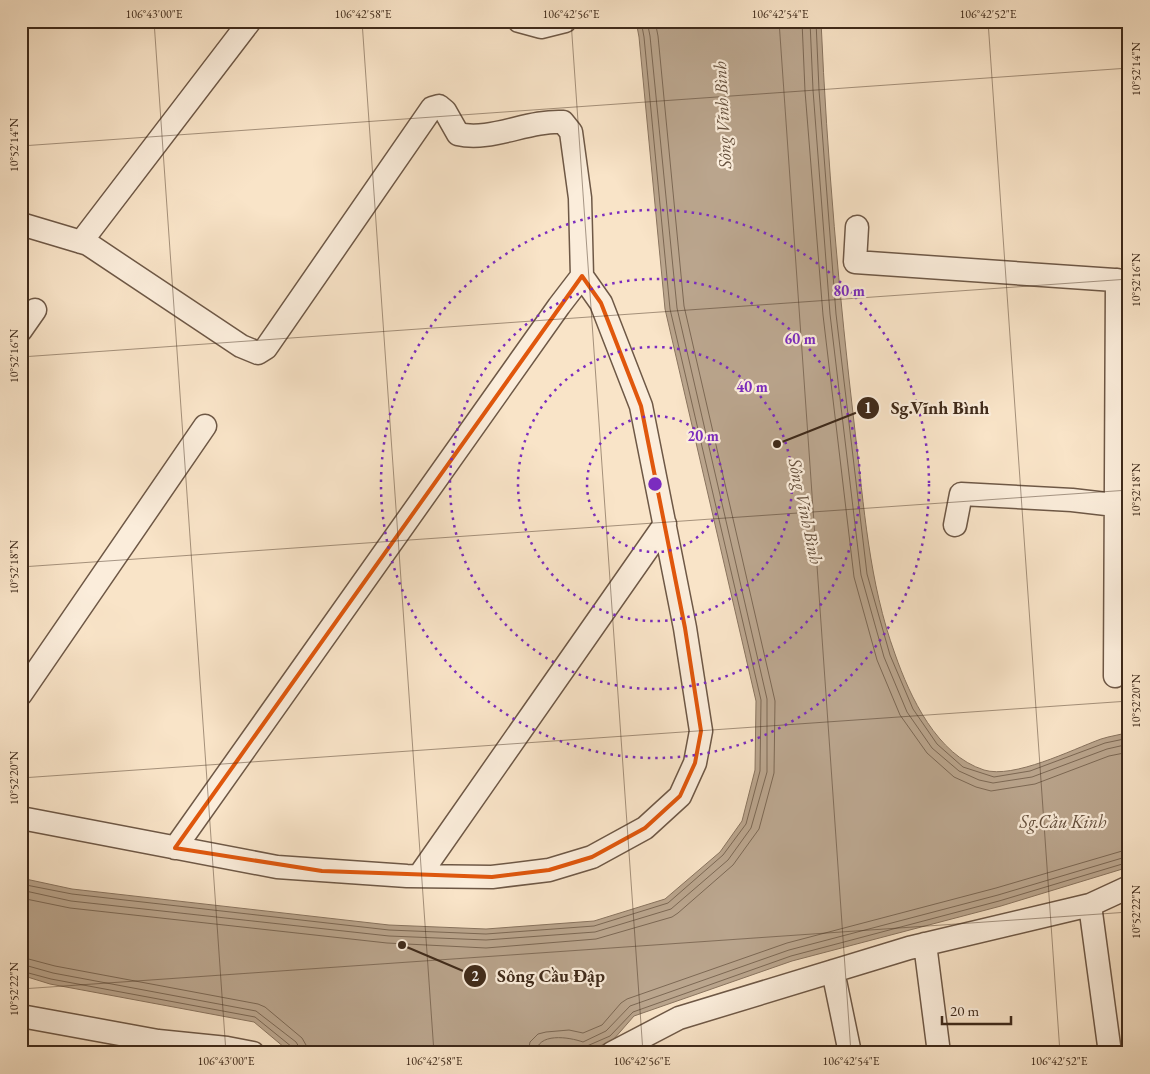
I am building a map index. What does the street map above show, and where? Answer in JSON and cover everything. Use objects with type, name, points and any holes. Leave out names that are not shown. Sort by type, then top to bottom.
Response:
[{"type":"street","points":[[81,242],[250,21]]},
{"type":"street","points":[[519,21],[541,28],[565,21]]},
{"type":"street","points":[[21,224],[88,244],[241,346],[258,352],[266,348],[432,108],[439,106],[445,111],[458,134],[471,138],[548,121],[563,122],[571,132],[580,198],[582,276],[601,303],[641,406],[685,628],[701,731],[695,764],[680,796],[645,828],[592,857],[549,870],[492,877],[419,876],[277,867],[21,818]]},
{"type":"street","points":[[857,227],[855,262],[1123,281],[1116,505],[1115,676]]},
{"type":"street","points":[[175,848],[582,276]]},
{"type":"street","points":[[21,330],[35,310]]},
{"type":"street","points":[[21,694],[205,426]]},
{"type":"street","points":[[955,525],[961,494],[1072,500],[1116,505]]},
{"type":"street","points":[[419,876],[665,524]]},
{"type":"street","points":[[612,1053],[679,1018],[925,944],[1090,905],[1129,887]]},
{"type":"street","points":[[1090,905],[1110,1053]]},
{"type":"street","points":[[925,944],[939,1053]]},
{"type":"street","points":[[833,971],[850,1053]]},
{"type":"street","points":[[21,1016],[158,1041],[227,1048],[253,1053]]},
{"type":"highlighted area","points":[[582,276],[601,303],[641,406],[685,628],[701,731],[695,763],[680,796],[645,828],[592,857],[549,870],[492,877],[322,871],[175,848]]},
{"type":"water","points":[[636,21],[821,21],[834,226],[861,488],[879,600],[901,671],[917,706],[939,738],[952,752],[984,770],[996,772],[1026,767],[1101,739],[1129,732],[1129,867],[1001,906],[792,961],[634,1016],[613,1040],[585,1053],[569,1049],[505,1053],[291,1053],[254,1022],[50,984],[21,975],[21,878],[72,889],[389,925],[486,929],[594,921],[665,899],[720,852],[742,821],[755,770],[756,701],[665,309]]},
{"type":"place","name":"Sg.Vĩnh Bình","points":[[777,444]]},
{"type":"place","name":"Sông Cầu Đập","points":[[402,945]]},
{"type":"water label","name":"Sông Vĩnh Bình","points":[[722,115]]},
{"type":"water label","name":"Sông Vĩnh Bình","points":[[806,511]]},
{"type":"water label","name":"Sg.Cầu Kinh","points":[[1063,821]]}]
